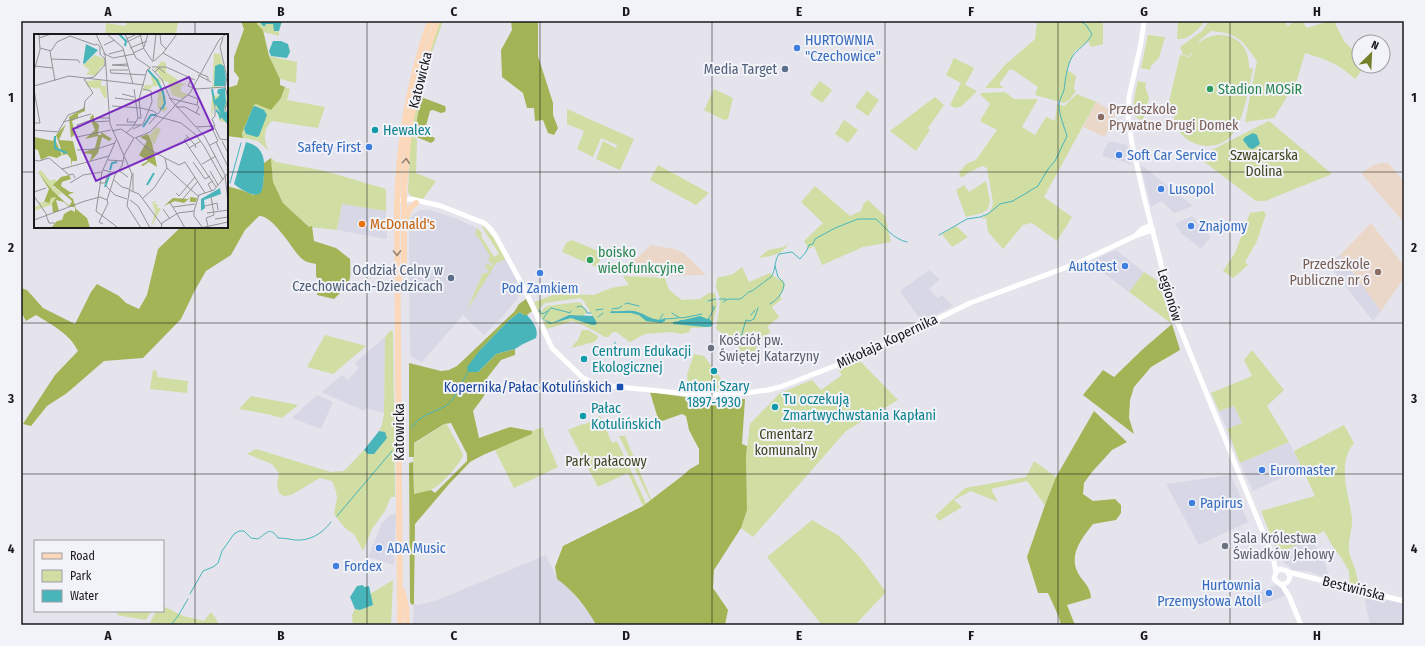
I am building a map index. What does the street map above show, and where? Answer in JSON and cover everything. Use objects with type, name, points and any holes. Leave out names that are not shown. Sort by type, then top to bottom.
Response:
[{"type":"main road","name":"Katowicka","points":[[400,625],[397,200],[401,145],[407,104],[430,21]]},
{"type":"main road","name":"Katowicka","points":[[398,283],[404,266],[404,200],[406,158],[412,113],[422,65],[437,21]]},
{"type":"main road","points":[[404,221],[410,208],[416,203]]},
{"type":"main road","name":"Katowicka","points":[[400,582],[406,606],[407,625]]},
{"type":"street","name":"Legionów","points":[[1144,21],[1141,43],[1129,97],[1128,116],[1132,144],[1173,311],[1273,557],[1276,572]]},
{"type":"street","points":[[397,200],[411,199],[428,203]]},
{"type":"street","points":[[404,200],[416,203],[428,203]]},
{"type":"street","name":"Mikołaja Kopernika","points":[[428,203],[474,218],[489,227],[495,235],[525,290],[552,348],[583,378],[593,384],[599,385],[693,395],[746,393],[774,389],[866,354],[970,303],[1078,263],[1152,227]]},
{"type":"street","name":"Legionów","points":[[1273,557],[1282,569]]},
{"type":"street","points":[[1289,596],[1288,572],[1282,569],[1276,572],[1274,577],[1276,582],[1282,585],[1289,596],[1301,625]]},
{"type":"street","name":"Bestwińska","points":[[1288,572],[1404,601]]},
{"type":"street","name":"Bestwińska","points":[[1289,580],[1304,576]]},
{"type":"street","points":[[1282,585],[1289,580]]},
{"type":"shaded area","name":"Przedszkole Prywatne Drugi Domek","points":[[1096,102],[1116,113],[1105,137],[1083,127]]},
{"type":"shaded area","points":[[1109,142],[1127,145],[1131,164],[1102,156]]},
{"type":"shaded area","points":[[1388,163],[1404,181],[1404,223],[1361,173],[1374,165]]},
{"type":"shaded area","points":[[1140,164],[1193,206],[1174,213],[1162,201],[1151,207]]},
{"type":"shaded area","points":[[342,204],[386,211],[387,239],[337,230]]},
{"type":"shaded area","points":[[420,210],[430,210],[457,219],[477,228],[479,238],[490,256],[493,264],[491,266],[487,264],[490,270],[486,274],[483,273],[466,311],[496,263],[506,259],[522,290],[517,299],[503,316],[484,335],[463,315],[422,362],[412,357],[410,354],[409,225],[411,218]]},
{"type":"shaded area","points":[[1192,216],[1211,237],[1201,249],[1181,233],[1175,224]]},
{"type":"shaded area","name":"Przedszkole Publiczne nr 6","points":[[1371,223],[1404,266],[1404,278],[1381,311],[1340,255]]},
{"type":"shaded area","points":[[651,245],[675,249],[684,253],[706,275],[650,276],[630,275],[618,272],[618,268],[637,258]]},
{"type":"shaded area","points":[[1116,250],[1144,272],[1129,292],[1089,262]]},
{"type":"shaded area","points":[[1340,255],[1381,311],[1373,321],[1328,264]]},
{"type":"shaded area","points":[[929,270],[940,279],[929,289],[938,298],[942,295],[953,306],[922,322],[900,291]]},
{"type":"shaded area","points":[[385,337],[384,413],[365,408],[364,411],[322,392],[342,375],[348,380],[359,368],[355,363]]},
{"type":"shaded area","points":[[317,395],[333,402],[321,429],[292,418]]},
{"type":"shaded area","points":[[1234,406],[1242,423],[1227,429],[1219,411]]},
{"type":"shaded area","points":[[1289,442],[1302,468],[1253,491],[1240,463]]},
{"type":"shaded area","points":[[1231,475],[1241,498],[1238,499],[1248,522],[1199,545],[1166,484]]},
{"type":"shaded area","points":[[396,513],[394,565],[368,557],[382,523],[389,516]]},
{"type":"shaded area","points":[[1311,538],[1325,563],[1330,580],[1309,571],[1292,570],[1281,560],[1278,554]]},
{"type":"shaded area","points":[[546,555],[557,579],[567,586],[591,616],[596,625],[413,625],[414,604],[418,605],[435,601]]},
{"type":"shaded area","points":[[1276,585],[1281,588],[1285,596],[1256,606],[1250,594]]},
{"type":"shaded area","points":[[1366,596],[1404,604],[1404,625],[1370,625],[1365,601]]},
{"type":"green space","points":[[127,21],[178,21],[176,34],[105,34],[106,23],[126,26]]},
{"type":"green space","points":[[241,21],[257,21],[257,24],[263,30],[269,56],[280,79],[280,85],[285,87],[281,98],[271,110],[256,104],[254,105],[242,133],[243,138],[228,136],[228,88],[237,85],[239,78],[234,71],[234,57],[244,29]]},
{"type":"green space","points":[[257,21],[266,24],[273,24],[277,32],[279,31],[279,36],[264,32],[257,24]]},
{"type":"green space","points":[[440,21],[443,21],[429,61],[414,136],[417,140],[416,173],[436,181],[423,199],[411,196],[408,192],[410,144],[413,122],[426,64]]},
{"type":"green space","points":[[511,21],[538,21],[538,56],[553,103],[553,115],[558,128],[554,135],[548,133],[543,120],[535,121],[534,108],[527,108],[523,93],[502,77],[501,50],[512,30]]},
{"type":"green space","points":[[1037,21],[1067,21],[1070,23],[1071,21],[1103,21],[1103,44],[1091,47],[1088,41],[1074,52],[1067,70],[1076,76],[1074,89],[1076,91],[1069,100],[1064,103],[1035,95],[1038,87],[1010,69],[999,84],[1004,88],[985,88],[1005,65],[1035,39]]},
{"type":"green space","points":[[1178,21],[1205,21],[1189,36],[1177,39]]},
{"type":"green space","points":[[1209,21],[1284,21],[1288,26],[1293,22],[1292,21],[1302,21],[1307,28],[1329,21],[1334,21],[1344,41],[1351,48],[1351,74],[1359,74],[1355,79],[1343,69],[1332,63],[1305,53],[1297,80],[1274,118],[1245,122],[1257,61],[1238,39],[1227,34],[1211,31],[1198,43],[1216,35],[1225,35],[1232,38],[1239,42],[1245,49],[1248,57],[1249,68],[1253,69],[1242,113],[1236,129],[1232,135],[1223,142],[1204,146],[1185,138],[1179,131],[1175,122],[1174,112],[1167,110],[1180,55],[1190,57],[1193,50],[1189,56],[1183,55],[1180,47],[1202,31]]},
{"type":"green space","points":[[1148,35],[1165,37],[1159,58],[1151,66],[1150,70],[1141,68]]},
{"type":"green space","points":[[269,56],[297,62],[296,83],[280,79]]},
{"type":"green space","points":[[954,58],[974,68],[965,85],[977,91],[962,106],[955,108],[950,105],[961,83],[946,75]]},
{"type":"green space","points":[[820,81],[832,90],[822,103],[810,94]]},
{"type":"green space","points":[[1138,81],[1147,83],[1145,86],[1149,98],[1143,121],[1136,117],[1134,113],[1134,99]]},
{"type":"green space","points":[[285,87],[290,89],[287,100],[325,107],[318,128],[272,121],[267,128],[265,135],[269,151],[258,141],[243,138],[242,133],[244,129],[248,135],[254,105],[281,98]]},
{"type":"green space","points":[[714,89],[733,98],[728,119],[724,120],[704,110]]},
{"type":"green space","points":[[867,91],[879,100],[868,116],[855,107]]},
{"type":"green space","points":[[1005,92],[1014,99],[1038,99],[1022,127],[1035,135],[1046,117],[1055,121],[1057,104],[1064,106],[1077,94],[1096,102],[1044,197],[1072,217],[1057,241],[1032,223],[1023,225],[1003,249],[988,232],[986,218],[980,219],[989,212],[992,208],[993,202],[987,168],[982,166],[961,178],[959,173],[966,164],[976,160],[997,130],[980,121],[990,104],[980,94]]},
{"type":"green space","points":[[421,97],[445,106],[446,109],[445,112],[441,113],[433,110],[430,111],[424,133],[435,138],[431,143],[414,136]]},
{"type":"green space","points":[[935,97],[944,105],[928,128],[930,130],[916,151],[890,131]]},
{"type":"green space","points":[[567,109],[634,139],[620,170],[596,159],[603,141],[616,148],[617,145],[601,138],[593,157],[577,149],[584,131],[567,124]]},
{"type":"green space","points":[[844,120],[858,130],[848,143],[835,134]]},
{"type":"green space","name":"Szwajcarska Dolina","points":[[1269,121],[1332,174],[1265,201],[1256,201],[1198,157]]},
{"type":"green space","points":[[271,158],[276,162],[325,171],[386,189],[386,211],[342,204],[337,230],[309,227],[283,203],[273,182]]},
{"type":"green space","points":[[271,158],[273,182],[283,203],[309,227],[312,226],[314,241],[336,248],[350,259],[350,278],[344,289],[334,299],[317,295],[319,281],[316,276],[316,264],[308,262],[297,254],[276,226],[264,217],[259,216],[245,230],[231,255],[206,271],[181,319],[143,358],[104,361],[67,393],[47,406],[31,426],[23,424],[55,375],[78,351],[75,345],[65,335],[36,315],[26,321],[21,312],[21,288],[27,290],[43,308],[75,324],[91,292],[97,284],[119,296],[126,303],[139,309],[147,295],[158,249],[180,228],[228,228],[228,186],[254,195],[263,187],[264,163]]},
{"type":"green space","points":[[658,165],[709,193],[696,205],[650,180]]},
{"type":"green space","points":[[986,181],[990,201],[988,209],[982,213],[966,217],[956,190],[964,185],[969,192]]},
{"type":"green space","points":[[815,186],[850,216],[861,211],[864,203],[868,200],[885,216],[891,242],[863,247],[822,265],[814,246],[809,249],[804,241],[823,223],[801,202]]},
{"type":"green space","points":[[1263,211],[1266,214],[1256,243],[1245,262],[1248,265],[1233,278],[1223,271],[1235,253],[1250,213]]},
{"type":"green space","points":[[481,225],[494,237],[506,259],[496,263],[466,312],[483,273],[486,274],[489,270],[485,268],[487,263],[491,266],[493,264],[488,261],[490,256],[475,234],[477,228],[482,233],[481,236],[494,257],[499,254]]},
{"type":"green space","points":[[956,226],[968,237],[952,247],[942,234]]},
{"type":"green space","name":"boisko wielofunkcyjne","points":[[572,240],[603,253],[597,267],[562,252],[566,243]]},
{"type":"green space","points":[[788,243],[784,250],[772,256],[759,258],[768,250],[784,247]]},
{"type":"green space","points":[[742,267],[749,282],[770,273],[778,279],[783,280],[785,286],[780,296],[782,299],[772,307],[779,317],[767,327],[771,332],[759,340],[753,357],[743,363],[738,344],[716,329],[720,298],[716,287],[717,278],[733,274]]},
{"type":"green space","points":[[1144,272],[1158,281],[1172,324],[1129,292]]},
{"type":"green space","points":[[623,276],[665,278],[669,290],[682,300],[700,299],[709,293],[715,293],[717,305],[712,327],[691,328],[689,332],[682,334],[671,332],[645,334],[630,342],[616,332],[613,332],[608,337],[605,337],[573,321],[547,329],[534,302],[556,294],[594,295],[611,288],[629,285]],"holes":[[[580,298],[583,300],[597,323],[571,318],[552,323],[569,315],[584,316],[587,313],[582,304],[579,302],[547,306],[543,309],[542,313],[540,308],[545,303]]]},
{"type":"green space","points":[[526,299],[532,311],[527,315],[523,315],[520,312],[508,321],[480,350],[478,372],[496,354],[515,349],[515,355],[501,360],[487,378],[484,396],[473,411],[479,438],[510,427],[532,431],[532,434],[470,462],[415,524],[414,604],[412,605],[410,602],[409,463],[413,462],[414,494],[431,490],[435,493],[467,461],[467,454],[451,423],[444,424],[414,443],[414,457],[409,457],[409,363],[441,371],[449,370],[457,366],[514,312],[519,304]]},
{"type":"green space","points":[[1172,324],[1180,350],[1151,367],[1134,387],[1130,400],[1129,418],[1134,434],[1083,395],[1103,370],[1114,377]]},
{"type":"green space","points":[[582,330],[588,330],[598,336],[598,338],[594,342],[571,348],[578,340]]},
{"type":"green space","points":[[390,331],[393,331],[395,497],[391,497],[385,511],[372,529],[363,551],[354,534],[346,529],[334,513],[337,499],[332,481],[320,478],[291,495],[284,496],[279,493],[277,484],[279,473],[272,464],[247,454],[256,449],[331,472],[344,471],[364,450],[366,453],[383,431],[379,431],[382,425],[384,413],[385,337]]},
{"type":"green space","points":[[325,335],[366,346],[333,374],[307,367]]},
{"type":"green space","points":[[1252,350],[1284,390],[1267,406],[1289,442],[1240,463],[1227,429],[1242,423],[1234,406],[1219,411],[1211,393],[1252,376],[1244,360]]},
{"type":"green space","points":[[694,354],[704,356],[725,384],[722,392],[689,392],[687,374]]},
{"type":"green space","name":"Cmentarz komunalny","points":[[860,361],[898,400],[846,431],[753,537],[741,528],[747,510],[746,457],[750,424],[780,393],[812,380],[821,390],[842,375],[838,370]]},
{"type":"green space","points":[[153,370],[157,371],[157,377],[188,381],[187,393],[150,389]]},
{"type":"green space","points":[[650,392],[706,400],[745,399],[742,444],[747,446],[747,510],[741,528],[714,570],[713,588],[728,610],[725,625],[596,625],[588,612],[569,588],[557,579],[555,567],[563,546],[643,506],[690,469],[699,464],[699,449],[689,430],[686,416],[682,414],[659,422]]},
{"type":"green space","points":[[251,396],[298,405],[282,418],[239,409]]},
{"type":"green space","points":[[1094,411],[1127,442],[1112,450],[1092,472],[1084,483],[1083,494],[1093,501],[1115,499],[1121,505],[1121,513],[1116,520],[1093,524],[1078,546],[1075,564],[1079,575],[1089,589],[1091,598],[1067,605],[1075,625],[1061,625],[1048,593],[1038,593],[1027,557],[1056,477]]},
{"type":"green space","name":"Park pałacowy","points":[[600,416],[612,443],[617,441],[646,503],[643,506],[628,473],[598,487],[568,430],[590,422],[591,420]]},
{"type":"green space","points":[[446,423],[463,456],[444,480],[434,488],[414,494],[414,444]]},
{"type":"green space","points":[[1344,425],[1354,443],[1346,461],[1345,479],[1352,518],[1349,552],[1356,571],[1359,588],[1350,585],[1349,571],[1324,531],[1278,554],[1261,511],[1315,496],[1294,451]]},
{"type":"green space","points":[[543,427],[544,435],[558,467],[514,488],[495,450],[532,434],[532,431]]},
{"type":"green space","points":[[619,436],[625,436],[651,499],[650,500]]},
{"type":"green space","points":[[1034,461],[1056,477],[1045,505],[1027,481],[991,489],[998,502],[971,491],[954,500],[962,507],[939,521],[935,516],[965,488],[1026,477]]},
{"type":"green space","points":[[812,520],[839,536],[859,556],[886,592],[855,625],[822,625],[767,557]]},
{"type":"green space","points":[[393,580],[391,625],[353,625],[352,615],[355,609],[360,610],[373,605],[370,594]]},
{"type":"green space","points":[[164,606],[183,616],[204,621],[211,612],[219,625],[149,625],[156,612],[164,612]]},
{"type":"green space","points":[[118,612],[150,612],[146,620],[117,615]]},
{"type":"water","points":[[259,21],[282,21],[279,31],[274,31],[273,24],[266,24],[263,26]]},
{"type":"water","points":[[273,41],[281,41],[288,44],[290,52],[287,58],[271,56],[269,51]]},
{"type":"water","points":[[255,106],[264,110],[267,115],[259,136],[257,137],[246,134],[244,129],[253,107]]},
{"type":"water","points":[[1253,133],[1257,135],[1260,144],[1253,149],[1249,148],[1243,140],[1245,137]]},
{"type":"water","points":[[246,142],[253,144],[258,148],[263,157],[264,169],[262,190],[259,194],[255,195],[234,184]]},
{"type":"water","points":[[611,311],[633,311],[657,320],[665,318],[665,321],[661,323],[646,321],[639,315],[631,313],[610,313]]},
{"type":"water","points":[[520,312],[523,315],[527,315],[533,323],[537,332],[536,338],[515,349],[496,354],[478,372],[468,372],[467,367],[480,350],[508,321]]},
{"type":"water","points":[[569,315],[593,316],[597,323],[592,325],[571,318],[550,324],[543,319],[552,323]]},
{"type":"water","points":[[700,316],[707,319],[709,318],[713,324],[710,327],[706,327],[673,324],[673,322]]},
{"type":"water","points":[[379,431],[385,432],[387,438],[374,454],[368,454],[364,450]]},
{"type":"water","points":[[363,585],[364,587],[369,586],[373,605],[360,610],[355,609],[350,597],[357,586]]},
{"type":"waterway","points":[[939,235],[967,219],[988,214],[1000,204],[1013,201],[1038,186],[1048,169],[1055,161],[1067,136],[1059,105],[1064,90],[1069,65],[1072,57],[1088,41],[1092,34],[1086,25],[1080,21]]},
{"type":"waterway","points":[[230,183],[241,143]]},
{"type":"waterway","points":[[723,302],[729,299],[742,298],[748,292],[752,291],[771,277],[779,254],[792,252],[800,259],[806,252],[809,245],[813,244],[815,239],[835,228],[858,219],[876,219],[894,236],[907,242]]},
{"type":"waterway","points":[[770,304],[780,295],[784,286],[784,283],[778,277],[775,266]]},
{"type":"waterway","points":[[708,301],[716,299]]},
{"type":"waterway","points":[[719,299],[726,299]]},
{"type":"waterway","points":[[625,304],[627,303],[639,306]]},
{"type":"waterway","points":[[577,307],[581,306],[587,313],[591,313]]},
{"type":"waterway","points":[[612,309],[622,306]]},
{"type":"waterway","points":[[709,318],[715,307]]},
{"type":"waterway","points":[[543,319],[551,308],[570,313],[571,311]]},
{"type":"waterway","points":[[740,340],[746,320],[750,321],[754,319],[758,308]]},
{"type":"waterway","points":[[596,310],[603,309]]},
{"type":"waterway","points":[[751,315],[755,310]]},
{"type":"waterway","points":[[539,311],[542,314],[548,311]]},
{"type":"waterway","points":[[598,317],[603,313]]},
{"type":"waterway","points":[[672,313],[682,318],[702,314]]},
{"type":"waterway","points":[[660,319],[663,314]]},
{"type":"waterway","points":[[665,319],[678,318]]},
{"type":"waterway","points":[[604,356],[614,346]]},
{"type":"waterway","points":[[411,428],[418,420],[446,406],[453,399],[468,372]]},
{"type":"waterway","points":[[337,516],[392,451]]},
{"type":"waterway","points":[[190,594],[203,571],[218,563],[222,551],[234,534],[239,531],[244,531],[251,538],[258,539],[271,531],[278,538],[300,540],[315,536],[324,530],[331,522]]},
{"type":"waterway","points":[[171,625],[188,599]]},
{"type":"place","name":"HURTOWNIA \"Czechowice\"","points":[[797,48]]},
{"type":"place","name":"Media Target","points":[[785,69]]},
{"type":"place","name":"Stadion MOSiR","points":[[1210,89]]},
{"type":"place","name":"Przedszkole Prywatne Drugi Domek","points":[[1101,117]]},
{"type":"place","name":"Hewalex","points":[[375,130]]},
{"type":"place","name":"Safety First","points":[[369,147]]},
{"type":"place","name":"Soft Car Service","points":[[1119,155]]},
{"type":"place","name":"Lusopol","points":[[1161,189]]},
{"type":"place","name":"McDonald's","points":[[362,224]]},
{"type":"place","name":"Znajomy","points":[[1191,226]]},
{"type":"place","name":"boisko wielofunkcyjne","points":[[590,260]]},
{"type":"place","name":"Autotest","points":[[1125,266]]},
{"type":"place","name":"Przedszkole Publiczne nr 6","points":[[1378,272]]},
{"type":"place","name":"Pod Zamkiem","points":[[540,273]]},
{"type":"place","name":"Oddział Celny w Czechowicach-Dziedzicach","points":[[451,278]]},
{"type":"place","name":"Kościół pw. Świętej Katarzyny","points":[[711,348]]},
{"type":"place","name":"Centrum Edukacji Ekologicznej","points":[[584,359]]},
{"type":"place","name":"Antoni Szary 1897-1930","points":[[714,371]]},
{"type":"place","name":"Kopernika/Pałac Kotulińskich","points":[[620,387]]},
{"type":"place","name":"Tu oczekują Zmartwychwstania Kapłani","points":[[775,407]]},
{"type":"place","name":"Pałac Kotulińskich","points":[[583,416]]},
{"type":"place","name":"Euromaster","points":[[1262,470]]},
{"type":"place","name":"Papirus","points":[[1192,503]]},
{"type":"place","name":"Sala Królestwa Świadków Jehowy","points":[[1225,546]]},
{"type":"place","name":"ADA Music","points":[[379,548]]},
{"type":"place","name":"Fordex","points":[[336,566]]},
{"type":"place","name":"Hurtownia Przemysłowa Atoll","points":[[1269,593]]}]
